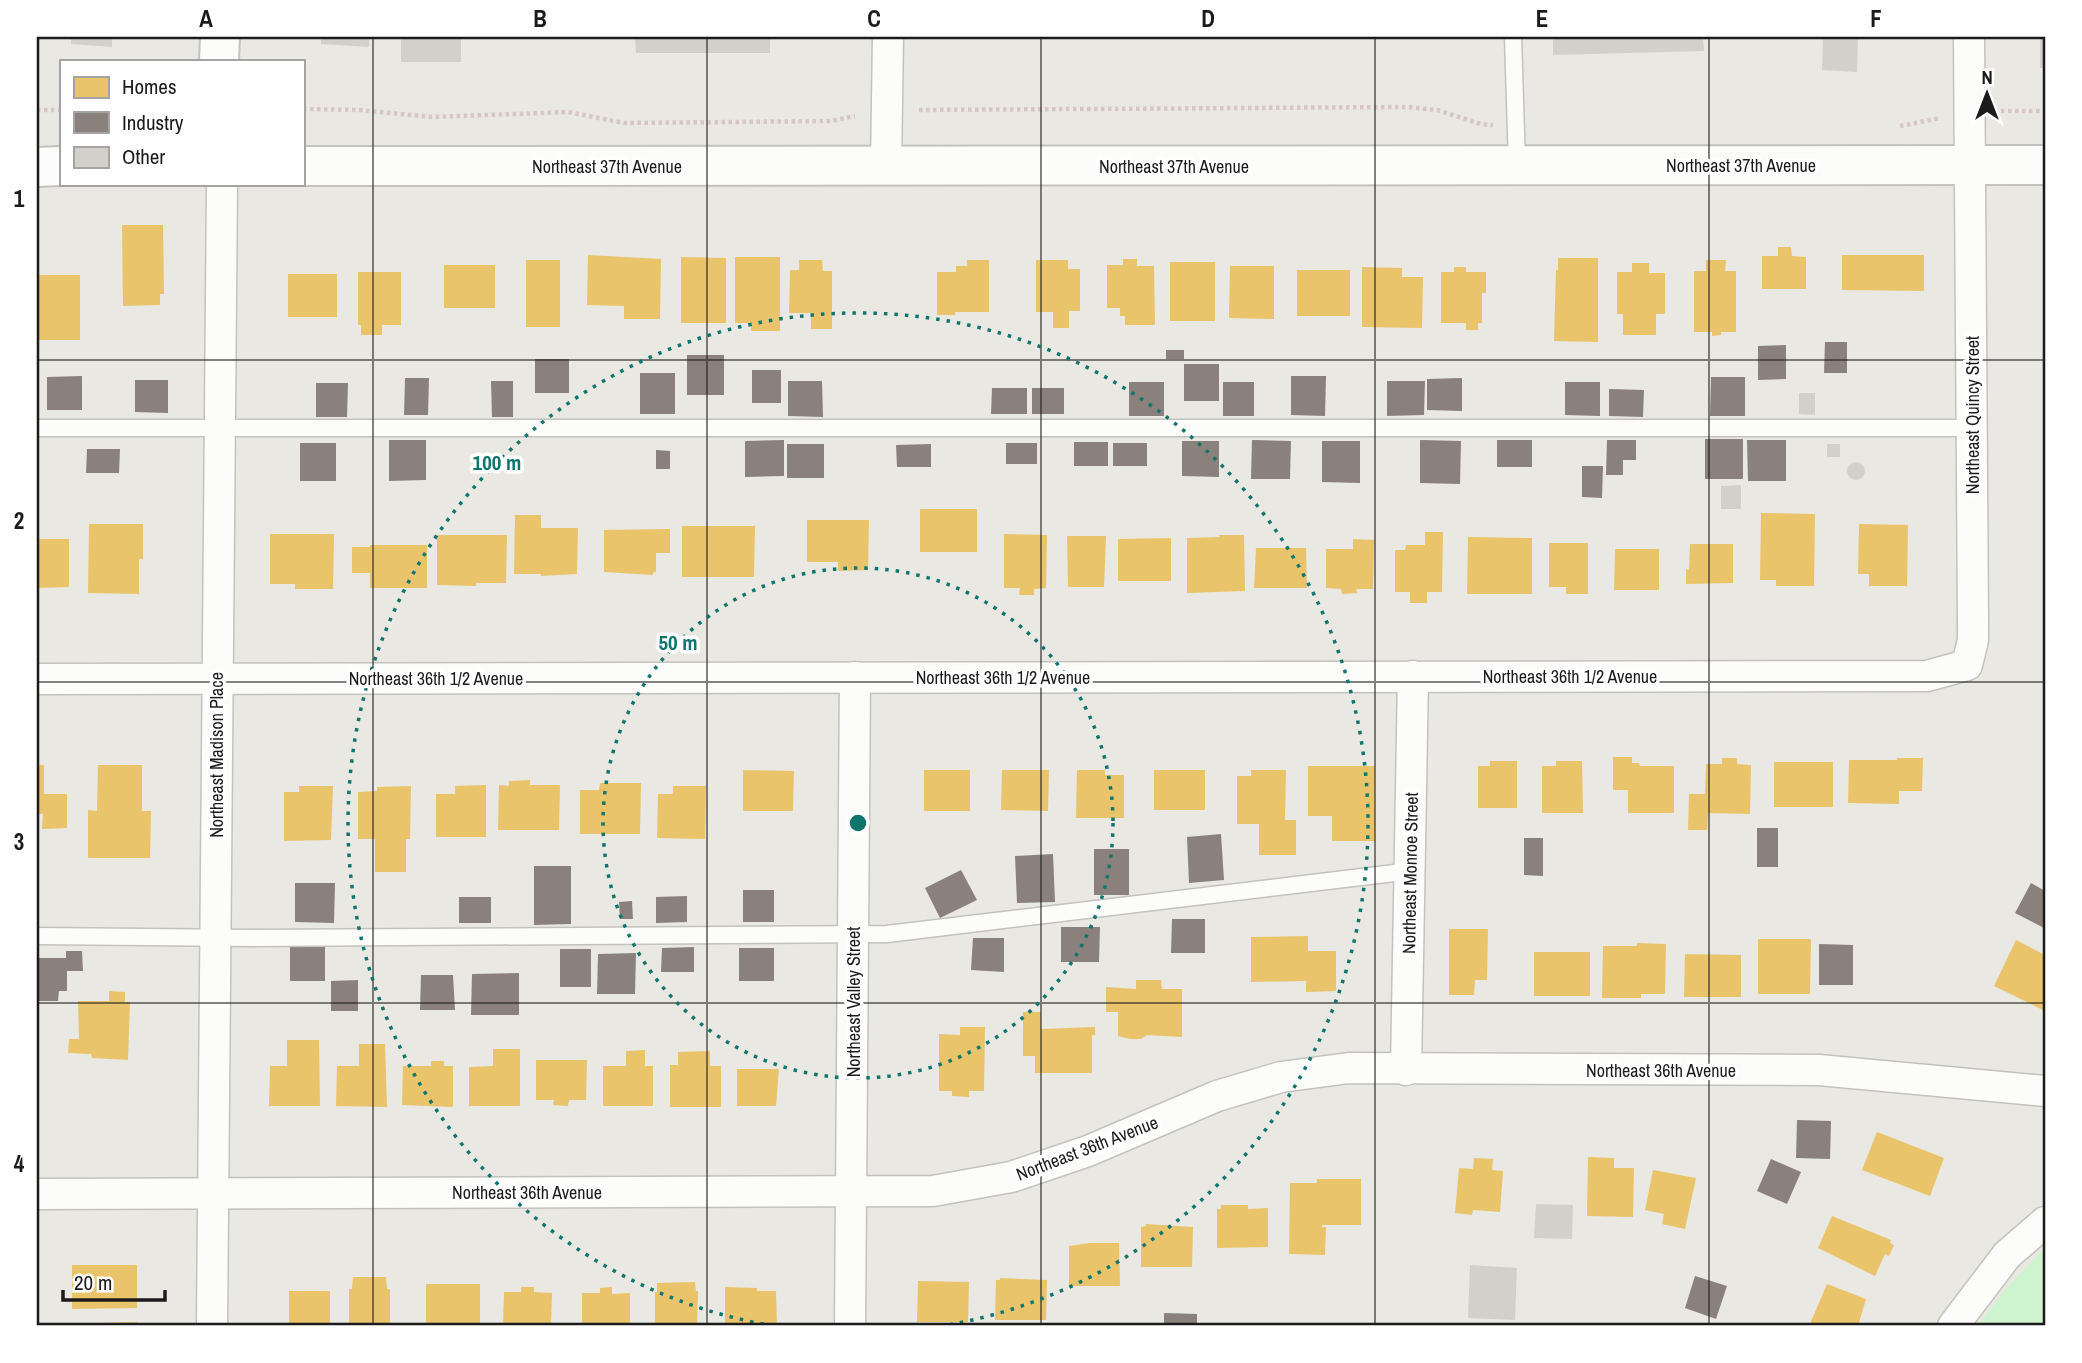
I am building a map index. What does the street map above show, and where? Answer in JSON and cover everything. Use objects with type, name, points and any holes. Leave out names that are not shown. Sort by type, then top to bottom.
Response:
[{"type":"street","points":[[219,60],[220,37]]},
{"type":"street","points":[[886,166],[888,37]]},
{"type":"street","name":"Northeast Quincy Street","points":[[1967,665],[1973,640],[1969,37]]},
{"type":"street","name":"Northeast 37th Avenue","points":[[304,166],[2045,165]]},
{"type":"street","points":[[37,167],[60,166]]},
{"type":"street","name":"Northeast Madison Place","points":[[212,1326],[222,186]]},
{"type":"street","name":"Northeast 36th 1/2 Avenue","points":[[37,679],[1927,676],[1967,665]]},
{"type":"street","name":"Northeast Monroe Street","points":[[1406,1070],[1413,676]]},
{"type":"street","name":"Northeast Valley Street","points":[[850,1326],[855,677]]},
{"type":"street","name":"Northeast 36th Avenue","points":[[37,1194],[933,1191],[1011,1177],[1088,1151],[1217,1096],[1281,1077],[1349,1068],[1819,1070],[2045,1091]]},
{"type":"street","points":[[1952,1326],[2007,1255],[2045,1222]]},
{"type":"lane","points":[[1513,37],[1517,165]]},
{"type":"lane","points":[[37,428],[1972,428]]},
{"type":"lane","points":[[37,936],[215,938],[901,933],[1411,871]]},
{"type":"path","points":[[922,110],[1408,107],[1437,110],[1481,124],[1514,125]]},
{"type":"path","points":[[304,109],[359,110],[432,117],[568,113],[624,123],[831,121],[853,116]]},
{"type":"path","points":[[37,110],[60,110]]},
{"type":"path","points":[[2000,111],[2045,111]]},
{"type":"path","points":[[1892,126],[1942,118]]},
{"type":"green space","points":[[2045,1248],[2045,1326],[1977,1326],[2006,1289]]},
{"type":"building: Homes","points":[[122,225],[163,225],[164,294],[160,294],[160,305],[123,306]]},
{"type":"building: Homes","points":[[1778,247],[1791,247],[1792,256],[1806,257],[1806,289],[1762,289],[1762,256],[1778,256]]},
{"type":"building: Homes","points":[[588,255],[661,259],[660,319],[624,319],[624,306],[587,305]]},
{"type":"building: Homes","points":[[1842,255],[1924,255],[1924,291],[1842,290]]},
{"type":"building: Homes","points":[[681,257],[726,258],[726,323],[681,323]]},
{"type":"building: Homes","points":[[735,257],[780,257],[780,331],[751,331],[751,323],[735,323]]},
{"type":"building: Homes","points":[[1558,258],[1598,258],[1598,342],[1554,341]]},
{"type":"building: Homes","points":[[1123,259],[1137,259],[1137,266],[1154,266],[1155,325],[1125,325],[1125,316],[1120,316],[1120,308],[1107,308],[1107,265],[1123,265]]},
{"type":"building: Homes","points":[[526,260],[560,260],[560,327],[526,327]]},
{"type":"building: Homes","points":[[799,260],[822,260],[823,271],[832,271],[832,329],[811,329],[811,313],[789,313],[790,270],[799,270]]},
{"type":"building: Homes","points":[[967,260],[989,260],[989,312],[937,315],[937,272],[956,272],[956,266],[967,266]]},
{"type":"building: Homes","points":[[1036,260],[1068,260],[1068,269],[1080,269],[1080,311],[1069,311],[1069,328],[1053,328],[1053,312],[1036,312]]},
{"type":"building: Homes","points":[[1706,260],[1726,260],[1725,271],[1736,271],[1736,332],[1721,332],[1721,335],[1712,336],[1712,332],[1694,332],[1694,271],[1706,271]]},
{"type":"building: Homes","points":[[1170,262],[1215,262],[1215,321],[1170,321]]},
{"type":"building: Homes","points":[[1632,263],[1649,263],[1649,273],[1665,273],[1665,314],[1656,314],[1656,335],[1623,335],[1623,314],[1617,314],[1617,272],[1632,272]]},
{"type":"building: Homes","points":[[444,265],[495,265],[495,308],[444,308]]},
{"type":"building: Homes","points":[[1230,266],[1274,266],[1274,319],[1229,318]]},
{"type":"building: Homes","points":[[1362,267],[1402,268],[1402,277],[1423,277],[1422,328],[1362,327]]},
{"type":"building: Homes","points":[[1454,267],[1466,267],[1466,272],[1486,272],[1486,293],[1482,293],[1482,323],[1478,323],[1478,330],[1466,330],[1466,323],[1441,323],[1441,272],[1454,272]]},
{"type":"building: Homes","points":[[1297,270],[1350,270],[1350,316],[1297,316]]},
{"type":"building: Homes","points":[[358,272],[401,272],[401,325],[382,325],[382,335],[361,335],[361,325],[358,325]]},
{"type":"building: Homes","points":[[288,274],[337,274],[337,317],[288,317]]},
{"type":"building: Homes","points":[[37,275],[80,275],[80,340],[37,340]]},
{"type":"building: Homes","points":[[920,509],[977,509],[977,552],[920,552]]},
{"type":"building: Homes","points":[[1761,513],[1815,514],[1814,586],[1776,586],[1776,580],[1760,580]]},
{"type":"building: Homes","points":[[515,515],[541,515],[541,528],[578,528],[577,574],[514,574]]},
{"type":"building: Homes","points":[[807,520],[869,520],[868,570],[838,571],[838,562],[807,562]]},
{"type":"building: Homes","points":[[89,524],[143,524],[139,594],[88,593]]},
{"type":"building: Homes","points":[[1859,524],[1908,525],[1907,586],[1869,586],[1869,574],[1858,574]]},
{"type":"building: Homes","points":[[682,526],[755,526],[754,577],[682,577]]},
{"type":"building: Homes","points":[[670,529],[670,553],[656,553],[656,572],[653,572],[653,575],[604,572],[604,530]]},
{"type":"building: Homes","points":[[1425,532],[1443,532],[1442,592],[1427,592],[1427,603],[1410,603],[1410,592],[1395,592],[1395,550],[1405,550],[1406,545],[1425,545]]},
{"type":"building: Homes","points":[[270,534],[334,534],[333,589],[295,589],[295,584],[270,584]]},
{"type":"building: Homes","points":[[1004,534],[1047,535],[1046,588],[1034,589],[1034,595],[1019,595],[1020,588],[1004,588]]},
{"type":"building: Homes","points":[[437,535],[507,535],[506,583],[476,583],[476,586],[437,585]]},
{"type":"building: Homes","points":[[1219,535],[1244,535],[1245,591],[1187,593],[1187,538],[1220,537]]},
{"type":"building: Homes","points":[[1067,536],[1106,536],[1104,587],[1068,587]]},
{"type":"building: Homes","points":[[1468,537],[1532,538],[1532,594],[1467,594]]},
{"type":"building: Homes","points":[[1171,538],[1171,581],[1118,581],[1118,539]]},
{"type":"building: Homes","points":[[37,539],[69,539],[69,587],[37,588]]},
{"type":"building: Homes","points":[[1353,539],[1374,540],[1373,589],[1356,589],[1357,593],[1342,594],[1341,589],[1326,588],[1326,549],[1353,549]]},
{"type":"building: Homes","points":[[1549,543],[1588,543],[1588,594],[1566,594],[1566,587],[1549,587]]},
{"type":"building: Homes","points":[[1690,544],[1733,544],[1733,583],[1686,584]]},
{"type":"building: Homes","points":[[427,545],[427,588],[370,588],[370,573],[352,573],[352,547]]},
{"type":"building: Homes","points":[[1256,548],[1306,548],[1307,588],[1254,588]]},
{"type":"building: Homes","points":[[1615,549],[1659,549],[1659,590],[1614,590]]},
{"type":"building: Homes","points":[[1613,757],[1632,757],[1632,763],[1639,763],[1640,766],[1674,766],[1674,813],[1628,813],[1628,790],[1613,790]]},
{"type":"building: Homes","points":[[1722,758],[1737,758],[1737,764],[1751,765],[1750,814],[1708,813],[1707,830],[1688,830],[1689,794],[1705,794],[1706,764],[1722,764]]},
{"type":"building: Homes","points":[[1923,758],[1922,791],[1899,791],[1899,804],[1848,803],[1849,760]]},
{"type":"building: Homes","points":[[1490,761],[1517,761],[1517,808],[1478,808],[1478,766],[1490,766]]},
{"type":"building: Homes","points":[[1556,761],[1582,761],[1583,813],[1542,813],[1542,766],[1556,766]]},
{"type":"building: Homes","points":[[1774,762],[1833,762],[1833,807],[1774,807]]},
{"type":"building: Homes","points":[[37,765],[44,765],[44,794],[67,794],[67,828],[42,829],[43,814],[37,814]]},
{"type":"building: Homes","points":[[98,765],[142,765],[142,811],[151,811],[150,858],[88,858],[88,810],[97,811]]},
{"type":"building: Homes","points":[[1308,766],[1375,766],[1375,841],[1332,841],[1332,816],[1308,816]]},
{"type":"building: Homes","points":[[743,770],[794,771],[793,811],[743,811]]},
{"type":"building: Homes","points":[[924,770],[970,770],[970,811],[924,811]]},
{"type":"building: Homes","points":[[1002,770],[1049,770],[1048,811],[1001,810]]},
{"type":"building: Homes","points":[[1077,770],[1105,770],[1105,775],[1124,775],[1124,818],[1076,818]]},
{"type":"building: Homes","points":[[1154,770],[1205,770],[1205,810],[1154,810]]},
{"type":"building: Homes","points":[[1251,770],[1286,770],[1285,820],[1296,820],[1296,855],[1259,855],[1259,824],[1237,824],[1237,776],[1251,776]]},
{"type":"building: Homes","points":[[530,780],[530,785],[560,785],[559,830],[498,830],[499,785],[509,786],[509,781]]},
{"type":"building: Homes","points":[[600,783],[641,783],[640,834],[580,834],[580,790],[599,790]]},
{"type":"building: Homes","points":[[486,785],[486,837],[436,837],[436,794],[455,794],[455,786]]},
{"type":"building: Homes","points":[[299,786],[333,786],[331,840],[284,841],[284,792],[299,792]]},
{"type":"building: Homes","points":[[411,786],[406,872],[375,872],[375,839],[358,839],[358,792],[377,791],[377,787]]},
{"type":"building: Homes","points":[[673,786],[706,786],[705,839],[657,838],[658,794],[673,794]]},
{"type":"building: Homes","points":[[1449,929],[1488,929],[1487,980],[1475,980],[1474,995],[1449,995]]},
{"type":"building: Homes","points":[[1308,936],[1308,951],[1336,951],[1336,991],[1306,992],[1306,981],[1251,982],[1251,937]]},
{"type":"building: Homes","points":[[1758,939],[1811,939],[1810,994],[1758,994]]},
{"type":"building: Homes","points":[[2016,940],[2045,955],[2045,1011],[1994,986]]},
{"type":"building: Homes","points":[[1637,943],[1666,944],[1665,994],[1641,994],[1641,998],[1602,998],[1603,946],[1637,946]]},
{"type":"building: Homes","points":[[1534,952],[1590,952],[1590,996],[1534,996]]},
{"type":"building: Homes","points":[[1685,954],[1741,955],[1741,997],[1684,997]]},
{"type":"building: Homes","points":[[1136,980],[1161,980],[1162,989],[1182,989],[1182,1037],[1147,1035],[1141,1039],[1130,1039],[1118,1036],[1118,1012],[1106,1012],[1106,987],[1136,989]]},
{"type":"building: Homes","points":[[109,991],[125,992],[125,1002],[130,1002],[128,1060],[92,1058],[91,1054],[68,1053],[69,1039],[79,1039],[78,1001],[109,1001]]},
{"type":"building: Homes","points":[[1023,1012],[1041,1012],[1041,1029],[1095,1027],[1095,1035],[1092,1035],[1092,1073],[1035,1073],[1035,1056],[1023,1056]]},
{"type":"building: Homes","points":[[960,1027],[985,1027],[984,1091],[969,1091],[969,1097],[952,1096],[952,1091],[939,1091],[939,1034],[960,1035]]},
{"type":"building: Homes","points":[[287,1040],[319,1040],[320,1106],[269,1106],[270,1066],[287,1066]]},
{"type":"building: Homes","points":[[359,1044],[385,1044],[387,1107],[336,1106],[337,1066],[359,1066]]},
{"type":"building: Homes","points":[[493,1049],[520,1049],[520,1106],[469,1106],[469,1067],[493,1066]]},
{"type":"building: Homes","points":[[645,1050],[645,1066],[653,1066],[653,1106],[603,1106],[603,1066],[626,1066],[626,1051]]},
{"type":"building: Homes","points":[[710,1051],[710,1066],[721,1066],[721,1107],[670,1107],[670,1065],[678,1065],[678,1052]]},
{"type":"building: Homes","points":[[536,1060],[587,1060],[586,1100],[569,1100],[568,1106],[553,1105],[554,1100],[536,1100]]},
{"type":"building: Homes","points":[[431,1061],[444,1061],[444,1066],[453,1066],[453,1107],[402,1105],[403,1066],[431,1066]]},
{"type":"building: Homes","points":[[737,1069],[779,1069],[776,1106],[737,1106]]},
{"type":"building: Homes","points":[[1877,1132],[1944,1158],[1930,1196],[1862,1170]]},
{"type":"building: Homes","points":[[1588,1157],[1614,1158],[1614,1168],[1634,1168],[1633,1217],[1587,1216]]},
{"type":"building: Homes","points":[[1474,1158],[1493,1159],[1492,1170],[1503,1171],[1500,1212],[1473,1210],[1472,1215],[1455,1213],[1459,1168],[1473,1169]]},
{"type":"building: Homes","points":[[1653,1170],[1696,1178],[1685,1229],[1662,1224],[1664,1214],[1645,1210]]},
{"type":"building: Homes","points":[[1317,1179],[1361,1179],[1361,1225],[1322,1225],[1326,1227],[1325,1255],[1289,1254],[1290,1183],[1317,1183]]},
{"type":"building: Homes","points":[[1221,1205],[1248,1205],[1248,1209],[1268,1208],[1268,1247],[1217,1248],[1217,1209],[1221,1209]]},
{"type":"building: Homes","points":[[1832,1216],[1891,1240],[1890,1243],[1894,1245],[1889,1256],[1885,1254],[1875,1276],[1818,1248]]},
{"type":"building: Homes","points":[[1146,1224],[1193,1227],[1192,1267],[1141,1267],[1141,1227]]},
{"type":"building: Homes","points":[[1119,1243],[1120,1286],[1069,1286],[1069,1246]]},
{"type":"building: Homes","points":[[72,1265],[137,1265],[137,1308],[72,1309]]},
{"type":"building: Homes","points":[[353,1277],[386,1277],[387,1289],[390,1289],[390,1326],[349,1326],[349,1289],[352,1289]]},
{"type":"building: Homes","points":[[996,1280],[1047,1280],[1046,1320],[995,1320]]},
{"type":"building: Homes","points":[[918,1281],[969,1282],[968,1322],[917,1322]]},
{"type":"building: Homes","points":[[695,1282],[698,1291],[697,1326],[655,1326],[657,1283]]},
{"type":"building: Homes","points":[[426,1284],[480,1284],[480,1326],[426,1326]]},
{"type":"building: Homes","points":[[1827,1284],[1866,1299],[1858,1326],[1809,1326]]},
{"type":"building: Homes","points":[[521,1287],[534,1287],[534,1292],[552,1293],[551,1326],[503,1326],[504,1292],[521,1292]]},
{"type":"building: Homes","points":[[612,1287],[612,1294],[630,1293],[630,1326],[582,1326],[582,1293],[600,1293],[600,1288]]},
{"type":"building: Homes","points":[[725,1287],[776,1291],[777,1326],[725,1326]]},
{"type":"building: Homes","points":[[289,1291],[330,1291],[330,1326],[289,1326]]},
{"type":"building: Homes","points":[[137,1322],[137,1326],[94,1326],[94,1323]]},
{"type":"building: Industry","points":[[1825,342],[1847,342],[1847,373],[1824,373]]},
{"type":"building: Industry","points":[[1786,345],[1786,379],[1758,380],[1758,346]]},
{"type":"building: Industry","points":[[1166,350],[1184,350],[1184,359],[1166,359]]},
{"type":"building: Industry","points":[[687,355],[724,355],[724,395],[687,395]]},
{"type":"building: Industry","points":[[535,359],[569,359],[569,393],[535,393]]},
{"type":"building: Industry","points":[[1184,364],[1219,364],[1219,401],[1184,401]]},
{"type":"building: Industry","points":[[752,370],[781,370],[781,403],[752,403]]},
{"type":"building: Industry","points":[[640,373],[675,373],[675,414],[640,414]]},
{"type":"building: Industry","points":[[82,376],[82,410],[47,410],[47,377]]},
{"type":"building: Industry","points":[[1291,376],[1326,376],[1325,416],[1291,415]]},
{"type":"building: Industry","points":[[1711,377],[1745,377],[1745,416],[1710,416]]},
{"type":"building: Industry","points":[[405,378],[429,378],[428,415],[404,415]]},
{"type":"building: Industry","points":[[1462,378],[1462,411],[1427,410],[1427,379]]},
{"type":"building: Industry","points":[[135,380],[168,380],[168,413],[135,412]]},
{"type":"building: Industry","points":[[491,381],[513,381],[513,417],[492,417]]},
{"type":"building: Industry","points":[[788,381],[822,381],[823,417],[788,416]]},
{"type":"building: Industry","points":[[1387,381],[1425,381],[1424,415],[1387,416]]},
{"type":"building: Industry","points":[[1129,382],[1164,382],[1164,416],[1129,416]]},
{"type":"building: Industry","points":[[1223,382],[1254,382],[1254,416],[1223,416]]},
{"type":"building: Industry","points":[[1565,382],[1600,382],[1600,416],[1565,415]]},
{"type":"building: Industry","points":[[316,383],[348,383],[347,417],[316,417]]},
{"type":"building: Industry","points":[[992,388],[1027,388],[1027,414],[991,414]]},
{"type":"building: Industry","points":[[1032,388],[1064,388],[1064,414],[1032,414]]},
{"type":"building: Industry","points":[[1609,389],[1644,390],[1643,417],[1609,416]]},
{"type":"building: Industry","points":[[1705,439],[1743,439],[1743,479],[1705,479]]},
{"type":"building: Industry","points":[[389,440],[426,440],[426,480],[389,481]]},
{"type":"building: Industry","points":[[784,440],[784,476],[745,477],[745,441]]},
{"type":"building: Industry","points":[[1252,440],[1291,441],[1290,479],[1251,479]]},
{"type":"building: Industry","points":[[1420,440],[1461,441],[1460,484],[1420,483]]},
{"type":"building: Industry","points":[[1497,440],[1532,440],[1532,467],[1497,467]]},
{"type":"building: Industry","points":[[1607,440],[1636,440],[1636,460],[1623,460],[1623,475],[1606,475]]},
{"type":"building: Industry","points":[[1747,440],[1786,440],[1786,481],[1748,481]]},
{"type":"building: Industry","points":[[1182,441],[1219,441],[1219,477],[1182,476]]},
{"type":"building: Industry","points":[[1322,441],[1360,441],[1360,483],[1322,482]]},
{"type":"building: Industry","points":[[1074,442],[1108,442],[1108,466],[1074,466]]},
{"type":"building: Industry","points":[[300,443],[336,443],[336,481],[300,481]]},
{"type":"building: Industry","points":[[1006,443],[1037,443],[1037,464],[1006,464]]},
{"type":"building: Industry","points":[[1113,443],[1147,443],[1147,466],[1113,466]]},
{"type":"building: Industry","points":[[787,444],[824,444],[824,478],[787,478]]},
{"type":"building: Industry","points":[[931,444],[931,467],[897,467],[896,445]]},
{"type":"building: Industry","points":[[87,449],[120,449],[119,473],[86,473]]},
{"type":"building: Industry","points":[[656,450],[670,451],[670,469],[656,469]]},
{"type":"building: Industry","points":[[1582,466],[1603,466],[1602,498],[1582,497]]},
{"type":"building: Industry","points":[[1757,828],[1778,828],[1778,867],[1757,867]]},
{"type":"building: Industry","points":[[1221,834],[1224,880],[1189,883],[1187,837]]},
{"type":"building: Industry","points":[[1524,838],[1543,838],[1543,876],[1524,875]]},
{"type":"building: Industry","points":[[1094,849],[1129,849],[1129,895],[1094,895]]},
{"type":"building: Industry","points":[[1053,854],[1055,902],[1017,903],[1015,856]]},
{"type":"building: Industry","points":[[534,866],[571,866],[571,924],[534,925]]},
{"type":"building: Industry","points":[[961,870],[977,900],[940,918],[925,888]]},
{"type":"building: Industry","points":[[295,883],[335,883],[334,923],[295,922]]},
{"type":"building: Industry","points":[[2031,883],[2045,891],[2044,928],[2015,913]]},
{"type":"building: Industry","points":[[743,890],[774,890],[774,922],[743,922]]},
{"type":"building: Industry","points":[[687,896],[687,922],[656,923],[656,897]]},
{"type":"building: Industry","points":[[459,897],[491,897],[491,923],[459,923]]},
{"type":"building: Industry","points":[[632,901],[633,919],[620,919],[619,902]]},
{"type":"building: Industry","points":[[1172,919],[1205,919],[1205,953],[1171,953]]},
{"type":"building: Industry","points":[[1061,927],[1100,927],[1099,962],[1061,962]]},
{"type":"building: Industry","points":[[973,938],[1004,938],[1004,972],[971,970]]},
{"type":"building: Industry","points":[[1819,944],[1853,945],[1853,985],[1819,985]]},
{"type":"building: Industry","points":[[325,946],[325,981],[290,981],[290,947]]},
{"type":"building: Industry","points":[[694,947],[694,972],[661,972],[662,948]]},
{"type":"building: Industry","points":[[739,948],[774,948],[774,981],[739,981]]},
{"type":"building: Industry","points":[[560,949],[591,949],[591,987],[560,987]]},
{"type":"building: Industry","points":[[66,951],[82,951],[83,971],[67,971],[67,991],[59,991],[58,1001],[37,1001],[37,958],[66,958]]},
{"type":"building: Industry","points":[[636,953],[635,994],[597,994],[598,954]]},
{"type":"building: Industry","points":[[519,973],[519,1015],[471,1015],[472,974]]},
{"type":"building: Industry","points":[[421,975],[453,975],[455,1010],[420,1010]]},
{"type":"building: Industry","points":[[358,980],[358,1011],[331,1011],[331,981]]},
{"type":"building: Industry","points":[[1797,1120],[1831,1121],[1830,1159],[1796,1158]]},
{"type":"building: Industry","points":[[1771,1159],[1801,1172],[1787,1204],[1757,1191]]},
{"type":"building: Industry","points":[[1695,1276],[1727,1286],[1716,1319],[1685,1308]]},
{"type":"building: Industry","points":[[1164,1313],[1197,1314],[1197,1326],[1164,1326]]},
{"type":"building: Other","points":[[71,37],[112,37],[112,47],[71,44]]},
{"type":"building: Other","points":[[321,37],[369,37],[369,47],[321,44]]},
{"type":"building: Other","points":[[401,37],[461,37],[461,62],[401,62]]},
{"type":"building: Other","points":[[635,37],[770,37],[770,53],[636,53]]},
{"type":"building: Other","points":[[1553,37],[1703,37],[1704,51],[1553,55]]},
{"type":"building: Other","points":[[1823,37],[1858,37],[1857,72],[1822,70]]},
{"type":"building: Other","points":[[2040,37],[2045,37],[2045,68],[2040,68]]},
{"type":"building: Other","points":[[1799,393],[1815,393],[1815,415],[1799,414]]},
{"type":"building: Other","points":[[1827,444],[1840,444],[1840,457],[1827,457]]},
{"type":"building: Other","points":[[1856,462],[1862,465],[1865,471],[1862,477],[1856,480],[1850,477],[1847,471],[1850,465]]},
{"type":"building: Other","points":[[1741,485],[1741,509],[1721,509],[1721,486]]},
{"type":"building: Other","points":[[1536,1204],[1573,1205],[1572,1239],[1534,1238]]},
{"type":"building: Other","points":[[1470,1265],[1517,1268],[1515,1320],[1468,1318]]}]
